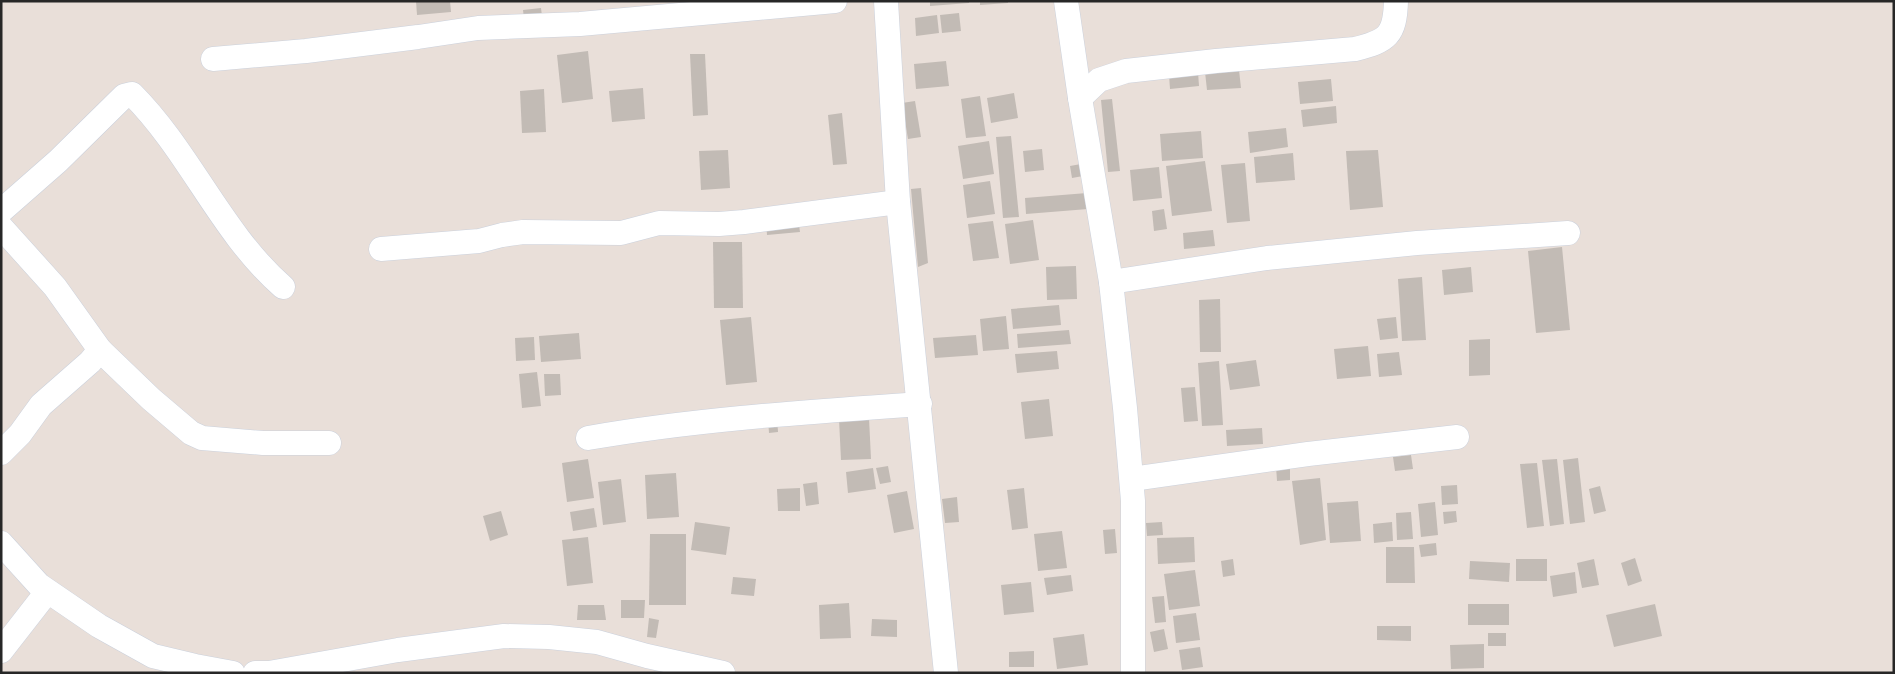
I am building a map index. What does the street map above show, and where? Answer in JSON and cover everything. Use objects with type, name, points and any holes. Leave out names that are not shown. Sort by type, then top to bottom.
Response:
[{"type":"street","points":[[213,58],[306,52],[478,28],[580,24],[835,1]]},
{"type":"street","points":[[886,1],[898,202],[946,673]]},
{"type":"street","points":[[1066,1],[1080,98],[1112,282],[1132,478],[1133,673]]},
{"type":"street","points":[[1080,98],[1099,80],[1126,72],[1154,67],[1356,49],[1377,44],[1390,34],[1396,1]]},
{"type":"street","points":[[1076,72],[1099,80]]},
{"type":"street","points":[[1,210],[58,161],[124,96],[132,94],[147,109],[175,146],[246,248],[266,273],[283,287]]},
{"type":"street","points":[[381,249],[479,240],[523,232],[621,234],[659,223],[718,224],[744,222],[898,202]]},
{"type":"street","points":[[1,227],[55,287],[100,350],[151,399],[191,433],[202,438],[264,443],[328,443]]},
{"type":"street","points":[[1112,282],[1267,258],[1417,243],[1568,233]]},
{"type":"street","points":[[1,453],[20,434],[41,406],[90,362],[100,350]]},
{"type":"street","points":[[588,438],[649,427],[763,415],[920,404]]},
{"type":"street","points":[[1132,478],[1308,454],[1457,437]]},
{"type":"street","points":[[1,543],[38,585],[47,592],[100,626],[153,656],[179,668],[233,673]]},
{"type":"street","points":[[1,652],[47,592]]},
{"type":"street","points":[[255,673],[269,673],[398,650],[504,636],[549,637],[598,642],[647,656],[723,673]]},
{"type":"building","points":[[416,1],[450,1],[451,12],[417,15]]},
{"type":"building","points":[[930,1],[969,1],[969,3],[930,6]]},
{"type":"building","points":[[980,1],[1008,1],[1008,3],[980,5]]},
{"type":"building","points":[[541,8],[543,24],[525,26],[523,10]]},
{"type":"building","points":[[959,13],[961,31],[942,33],[940,15]]},
{"type":"building","points":[[937,15],[939,33],[916,36],[915,18]]},
{"type":"building","points":[[588,51],[593,99],[562,103],[557,55]]},
{"type":"building","points":[[690,54],[705,54],[708,115],[693,116]]},
{"type":"building","points":[[946,61],[949,86],[916,89],[914,64]]},
{"type":"building","points":[[1239,70],[1241,88],[1207,90],[1205,72]]},
{"type":"building","points":[[1198,72],[1199,86],[1170,89],[1169,75]]},
{"type":"building","points":[[1331,79],[1333,101],[1300,104],[1298,82]]},
{"type":"building","points":[[643,88],[645,119],[612,122],[609,91]]},
{"type":"building","points":[[544,89],[546,132],[522,133],[520,91]]},
{"type":"building","points":[[1014,93],[1018,118],[991,123],[987,98]]},
{"type":"building","points":[[980,96],[986,136],[966,138],[961,99]]},
{"type":"building","points":[[1112,99],[1120,171],[1108,172],[1101,100]]},
{"type":"building","points":[[915,101],[921,137],[908,139],[902,103]]},
{"type":"building","points":[[1336,106],[1337,123],[1303,127],[1301,110]]},
{"type":"building","points":[[842,113],[847,164],[833,165],[828,115]]},
{"type":"building","points":[[1286,128],[1288,147],[1250,153],[1248,132]]},
{"type":"building","points":[[1201,131],[1203,158],[1162,161],[1160,134]]},
{"type":"building","points":[[1011,136],[1019,217],[1003,218],[996,137]]},
{"type":"building","points":[[989,141],[994,174],[963,179],[958,146]]},
{"type":"building","points":[[1042,149],[1044,170],[1025,172],[1023,151]]},
{"type":"building","points":[[728,150],[730,188],[701,190],[699,151]]},
{"type":"building","points":[[1378,150],[1383,207],[1350,210],[1346,151]]},
{"type":"building","points":[[1293,153],[1295,180],[1256,183],[1254,157]]},
{"type":"building","points":[[1205,161],[1212,211],[1172,216],[1166,166]]},
{"type":"building","points":[[1245,163],[1250,221],[1227,223],[1221,165]]},
{"type":"building","points":[[1081,164],[1083,176],[1072,178],[1070,166]]},
{"type":"building","points":[[1159,167],[1162,198],[1133,201],[1130,170]]},
{"type":"building","points":[[990,181],[995,214],[967,218],[963,185]]},
{"type":"building","points":[[921,188],[928,263],[918,267],[911,189]]},
{"type":"building","points":[[1087,193],[1088,209],[1026,214],[1025,198]]},
{"type":"building","points":[[1164,209],[1167,229],[1154,231],[1152,211]]},
{"type":"building","points":[[798,218],[800,232],[767,235],[766,222]]},
{"type":"building","points":[[1033,220],[1039,260],[1010,264],[1005,224]]},
{"type":"building","points":[[993,221],[999,258],[973,261],[968,224]]},
{"type":"building","points":[[1213,230],[1215,246],[1184,249],[1183,233]]},
{"type":"building","points":[[713,242],[742,242],[743,308],[714,308]]},
{"type":"building","points":[[1562,247],[1570,330],[1536,333],[1528,251]]},
{"type":"building","points":[[1076,266],[1077,299],[1047,300],[1046,267]]},
{"type":"building","points":[[1471,267],[1473,292],[1444,295],[1442,270]]},
{"type":"building","points":[[1422,277],[1426,340],[1402,341],[1398,279]]},
{"type":"building","points":[[1220,299],[1221,352],[1200,352],[1199,300]]},
{"type":"building","points":[[1059,305],[1061,325],[1013,329],[1011,309]]},
{"type":"building","points":[[1006,316],[1009,349],[983,351],[980,319]]},
{"type":"building","points":[[751,317],[757,382],[726,385],[720,320]]},
{"type":"building","points":[[1396,317],[1398,338],[1380,340],[1377,319]]},
{"type":"building","points":[[1069,330],[1071,344],[1018,348],[1017,334]]},
{"type":"building","points":[[579,333],[581,359],[541,362],[539,336]]},
{"type":"building","points":[[976,335],[978,355],[935,358],[933,338]]},
{"type":"building","points":[[534,337],[535,360],[516,361],[515,338]]},
{"type":"building","points":[[1490,339],[1490,375],[1469,376],[1469,340]]},
{"type":"building","points":[[1368,346],[1371,376],[1337,379],[1334,349]]},
{"type":"building","points":[[1057,351],[1059,369],[1017,373],[1015,354]]},
{"type":"building","points":[[1399,352],[1402,375],[1379,377],[1377,354]]},
{"type":"building","points":[[1256,360],[1260,386],[1230,390],[1226,364]]},
{"type":"building","points":[[1219,361],[1223,425],[1202,426],[1198,363]]},
{"type":"building","points":[[537,372],[541,406],[522,408],[519,374]]},
{"type":"building","points":[[544,374],[560,374],[561,395],[545,396]]},
{"type":"building","points":[[1195,387],[1198,421],[1184,422],[1181,388]]},
{"type":"building","points":[[1049,399],[1053,436],[1025,439],[1021,402]]},
{"type":"building","points":[[777,418],[778,432],[769,433],[768,419]]},
{"type":"building","points":[[869,418],[871,459],[841,460],[839,419]]},
{"type":"building","points":[[1262,428],[1263,444],[1227,446],[1226,430]]},
{"type":"building","points":[[1411,455],[1413,469],[1395,471],[1393,457]]},
{"type":"building","points":[[1578,458],[1585,522],[1570,524],[1563,460]]},
{"type":"building","points":[[588,459],[594,498],[567,502],[562,463]]},
{"type":"building","points":[[1557,459],[1564,524],[1550,526],[1542,460]]},
{"type":"building","points":[[1537,463],[1544,526],[1527,528],[1520,464]]},
{"type":"building","points":[[1290,465],[1290,480],[1277,481],[1276,466]]},
{"type":"building","points":[[888,466],[891,482],[880,484],[876,468]]},
{"type":"building","points":[[873,468],[876,489],[848,493],[846,472]]},
{"type":"building","points":[[676,473],[679,517],[647,519],[645,475]]},
{"type":"building","points":[[1320,478],[1326,540],[1300,545],[1292,481]]},
{"type":"building","points":[[621,479],[626,522],[603,525],[598,482]]},
{"type":"building","points":[[817,482],[819,504],[806,506],[803,484]]},
{"type":"building","points":[[1457,485],[1458,504],[1442,505],[1441,486]]},
{"type":"building","points":[[1600,486],[1606,511],[1594,514],[1589,489]]},
{"type":"building","points":[[800,488],[800,511],[778,511],[777,489]]},
{"type":"building","points":[[1024,488],[1028,528],[1012,530],[1007,490]]},
{"type":"building","points":[[907,491],[914,529],[894,533],[887,495]]},
{"type":"building","points":[[957,497],[959,522],[945,523],[942,499]]},
{"type":"building","points":[[1358,501],[1361,541],[1330,543],[1327,503]]},
{"type":"building","points":[[1435,502],[1438,535],[1421,537],[1418,504]]},
{"type":"building","points":[[594,508],[597,527],[573,531],[570,512]]},
{"type":"building","points":[[501,511],[508,535],[490,541],[483,516]]},
{"type":"building","points":[[1456,511],[1457,522],[1444,524],[1443,512]]},
{"type":"building","points":[[1411,512],[1413,539],[1397,540],[1396,513]]},
{"type":"building","points":[[695,522],[730,527],[726,555],[691,550]]},
{"type":"building","points":[[1162,522],[1163,535],[1147,536],[1146,523]]},
{"type":"building","points":[[1392,522],[1393,541],[1374,543],[1373,524]]},
{"type":"building","points":[[1115,529],[1117,553],[1105,554],[1103,530]]},
{"type":"building","points":[[1062,531],[1067,568],[1038,571],[1034,534]]},
{"type":"building","points":[[650,534],[686,534],[686,605],[649,605]]},
{"type":"building","points":[[588,537],[593,583],[567,586],[562,540]]},
{"type":"building","points":[[1194,537],[1195,562],[1158,564],[1157,538]]},
{"type":"building","points":[[1436,543],[1437,555],[1421,557],[1419,545]]},
{"type":"building","points":[[1386,547],[1414,547],[1415,583],[1386,583]]},
{"type":"building","points":[[1635,558],[1642,581],[1628,586],[1621,563]]},
{"type":"building","points":[[1233,559],[1235,575],[1223,577],[1221,561]]},
{"type":"building","points":[[1516,559],[1547,559],[1547,581],[1516,581]]},
{"type":"building","points":[[1594,559],[1599,585],[1582,588],[1577,563]]},
{"type":"building","points":[[1470,561],[1510,563],[1509,582],[1469,579]]},
{"type":"building","points":[[1195,570],[1200,606],[1169,610],[1164,574]]},
{"type":"building","points":[[1575,572],[1577,593],[1553,597],[1550,576]]},
{"type":"building","points":[[1071,575],[1073,591],[1047,595],[1044,578]]},
{"type":"building","points":[[733,577],[756,579],[754,596],[731,594]]},
{"type":"building","points":[[1031,582],[1034,612],[1004,615],[1001,585]]},
{"type":"building","points":[[1164,596],[1166,622],[1155,623],[1152,597]]},
{"type":"building","points":[[621,600],[645,600],[644,618],[621,618]]},
{"type":"building","points":[[849,603],[851,638],[820,639],[819,605]]},
{"type":"building","points":[[1468,604],[1509,604],[1509,625],[1468,625]]},
{"type":"building","points":[[1655,604],[1662,636],[1614,647],[1606,615]]},
{"type":"building","points":[[578,605],[604,605],[606,620],[577,620]]},
{"type":"building","points":[[1196,613],[1200,640],[1176,643],[1173,616]]},
{"type":"building","points":[[649,618],[659,620],[656,638],[647,637]]},
{"type":"building","points":[[872,619],[897,620],[897,637],[871,636]]},
{"type":"building","points":[[1377,626],[1411,626],[1411,641],[1377,640]]},
{"type":"building","points":[[1164,629],[1168,649],[1154,652],[1150,632]]},
{"type":"building","points":[[1488,633],[1506,633],[1506,646],[1488,646]]},
{"type":"building","points":[[1084,634],[1088,665],[1057,669],[1053,638]]},
{"type":"building","points":[[1484,644],[1484,668],[1451,669],[1450,645]]},
{"type":"building","points":[[1200,647],[1203,667],[1182,670],[1179,650]]},
{"type":"building","points":[[1034,651],[1034,667],[1009,667],[1009,652]]}]
